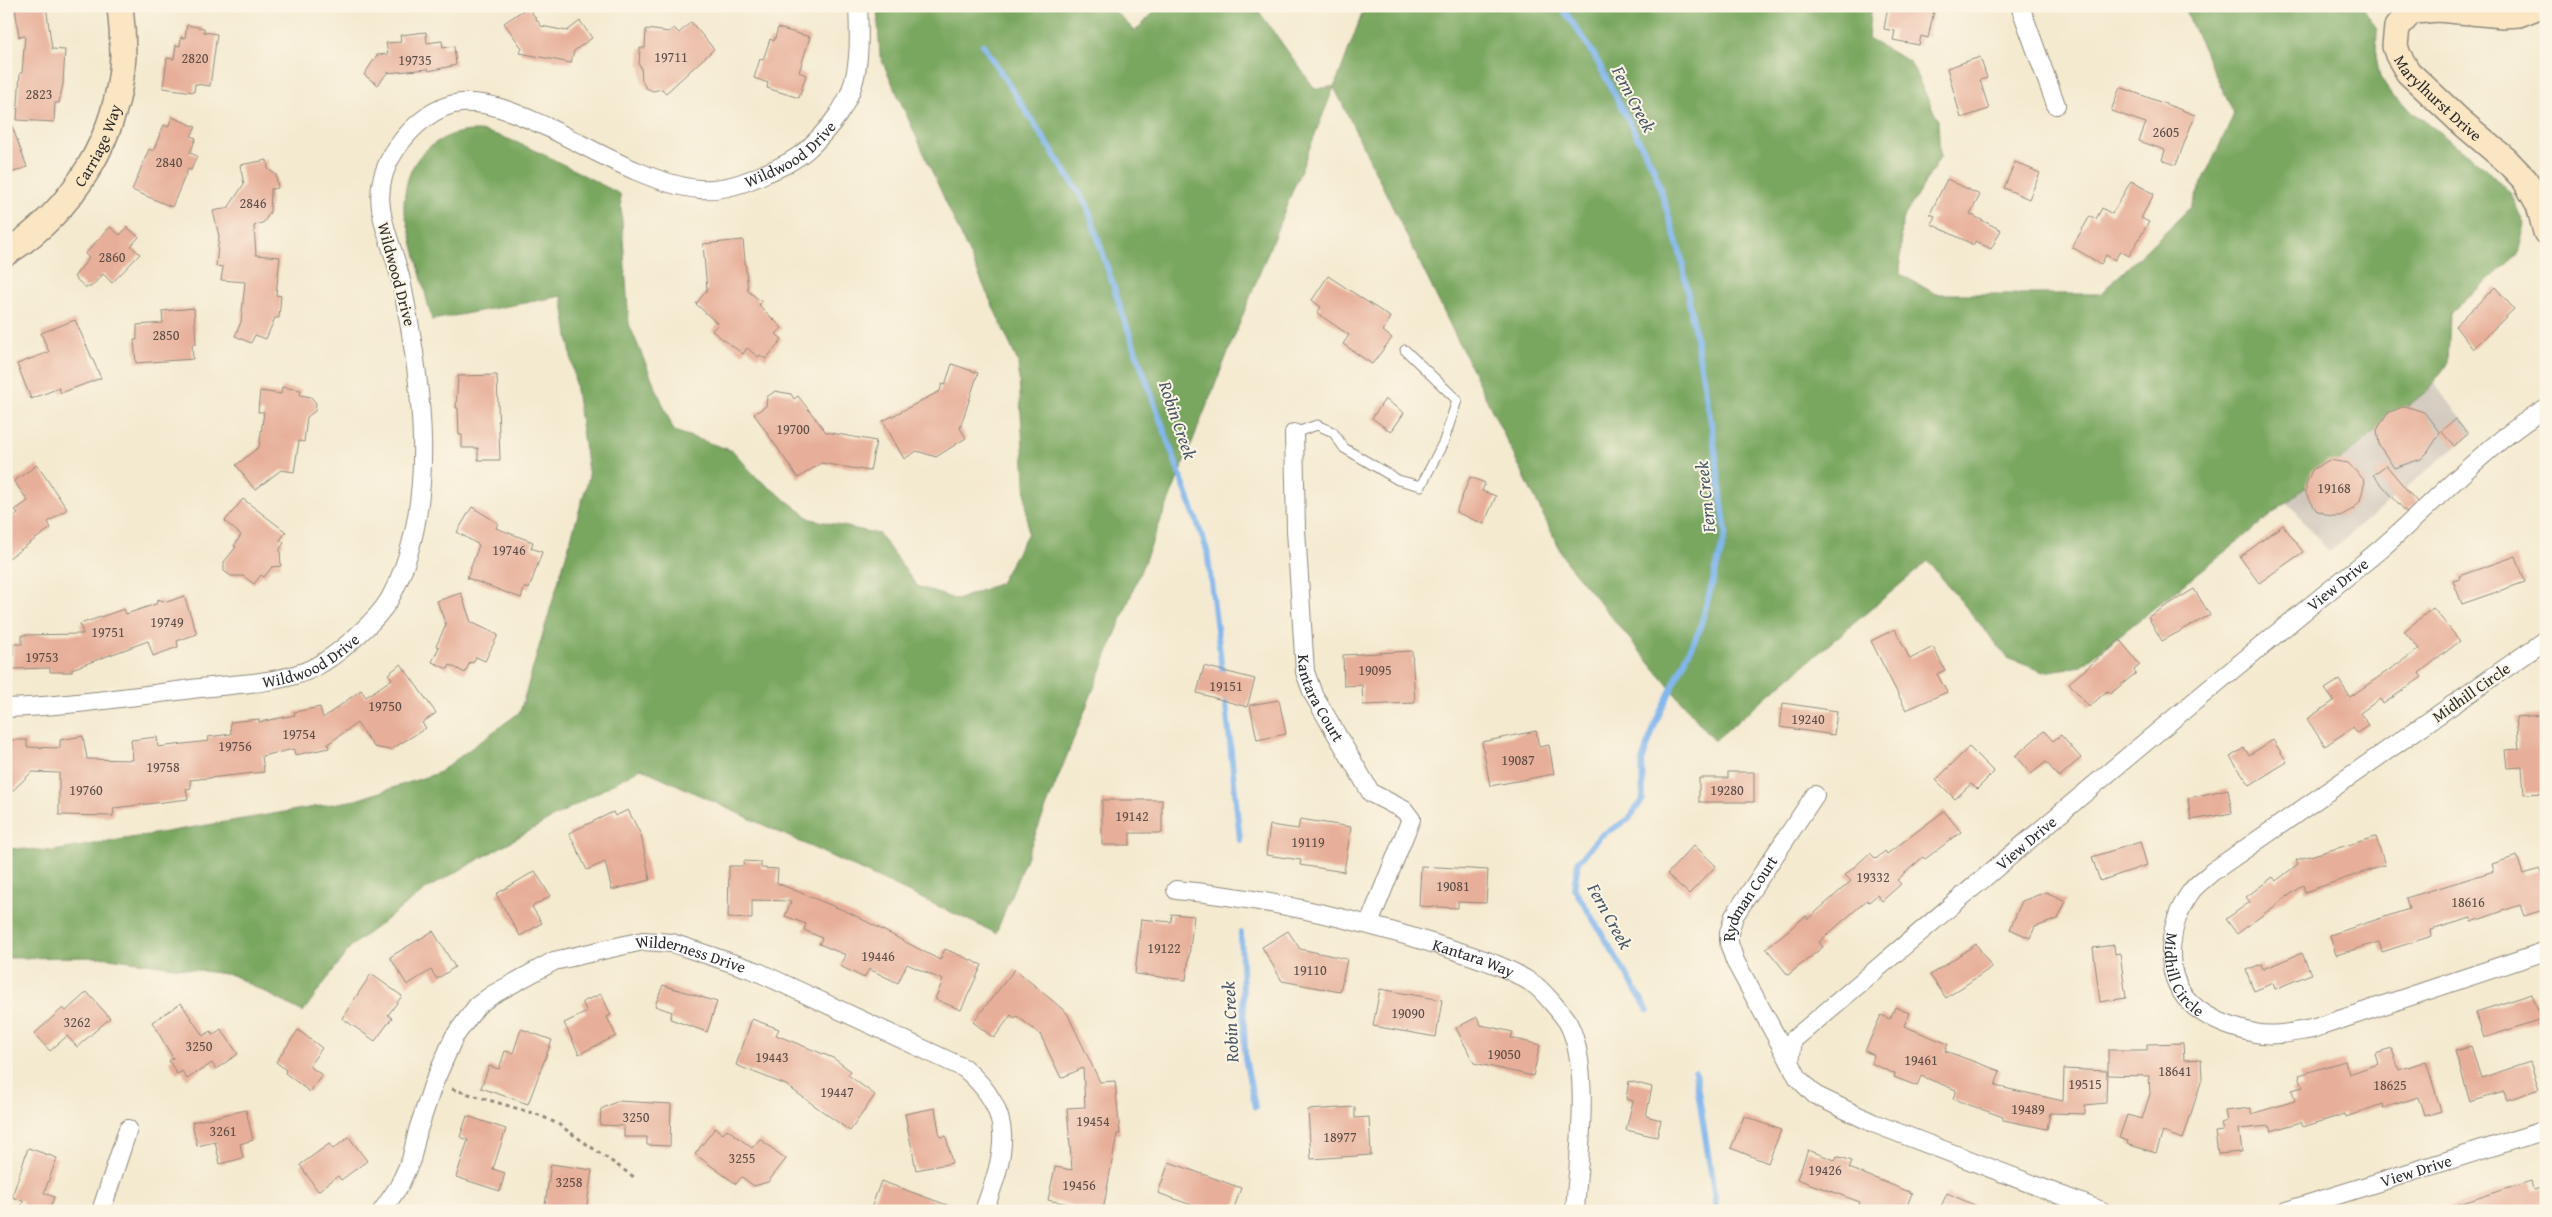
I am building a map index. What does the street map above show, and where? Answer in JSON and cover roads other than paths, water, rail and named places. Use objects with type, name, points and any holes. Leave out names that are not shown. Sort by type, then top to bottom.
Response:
[{"type":"street","name":"Carriage Way","points":[[6,253],[38,229],[62,206],[86,174],[99,150],[114,108],[122,70],[120,6]]},
{"type":"street","name":"Wildwood Drive","points":[[6,708],[127,698],[247,684],[304,672],[326,661],[347,645],[387,603],[411,543],[422,452],[416,354],[400,276],[382,224],[379,198],[382,179],[394,151],[413,127],[435,112],[458,103],[488,104],[515,112],[631,168],[670,183],[696,189],[715,190],[739,185],[798,158],[829,128],[852,92],[857,69],[858,6]]},
{"type":"street","points":[[2020,6],[2056,105]]},
{"type":"street","name":"Marylhurst Drive","points":[[2539,6],[2519,14],[2503,15],[2438,9],[2415,10],[2397,27],[2395,46],[2408,72],[2460,121],[2506,160],[2525,180],[2539,205],[2546,232]]},
{"type":"street","name":"View Drive","points":[[1790,1062],[1793,1040],[2287,625],[2389,543],[2516,426],[2546,408]]},
{"type":"street","name":"Kantara Court","points":[[1294,433],[1296,530],[1305,672],[1313,694],[1371,793],[1404,810],[1411,819],[1369,924]]},
{"type":"street","name":"Midhill Circle","points":[[2546,640],[2212,872],[2190,892],[2178,914],[2172,940],[2171,960],[2185,997],[2205,1014],[2230,1026],[2256,1034],[2277,1034],[2312,1029],[2546,951]]},
{"type":"street","name":"Rydman Court","points":[[1790,1062],[1766,1016],[1744,980],[1729,943],[1729,933],[1734,916],[1815,795]]},
{"type":"street","name":"Kantara Way","points":[[1176,890],[1204,893],[1369,924],[1488,961],[1537,986],[1568,1023],[1580,1059],[1581,1092],[1575,1211]]},
{"type":"street","name":"Wilderness Drive","points":[[382,1211],[399,1186],[411,1160],[418,1130],[443,1060],[454,1037],[477,1006],[492,995],[554,961],[643,941],[672,943],[756,971],[964,1068],[976,1079],[991,1098],[1000,1122],[1002,1137],[999,1169],[984,1211]]},
{"type":"street","points":[[1790,1062],[1798,1078],[1815,1095],[1873,1123],[2102,1211]]},
{"type":"street","points":[[101,1211],[128,1129]]},
{"type":"street","name":"View Drive","points":[[2286,1211],[2546,1130]]},
{"type":"lane","points":[[1294,433],[1317,425],[1333,432],[1344,448],[1398,480],[1421,486],[1444,441],[1457,400],[1405,350]]},
{"type":"waterway","name":"Fern Creek","points":[[1561,6],[1593,53],[1654,169],[1681,256],[1712,428],[1726,533],[1699,631],[1657,719],[1642,761],[1643,799],[1628,820],[1600,836],[1578,862],[1574,888],[1648,1010]]},
{"type":"waterway","name":"Robin Creek","points":[[983,45],[1087,205],[1122,313],[1207,550],[1223,677]]},
{"type":"waterway","name":"Robin Creek","points":[[1225,694],[1240,840]]},
{"type":"waterway","name":"Robin Creek","points":[[1241,933],[1245,1058],[1255,1107]]},
{"type":"waterway","name":"Fern Creek","points":[[1695,1072],[1717,1211]]}]
